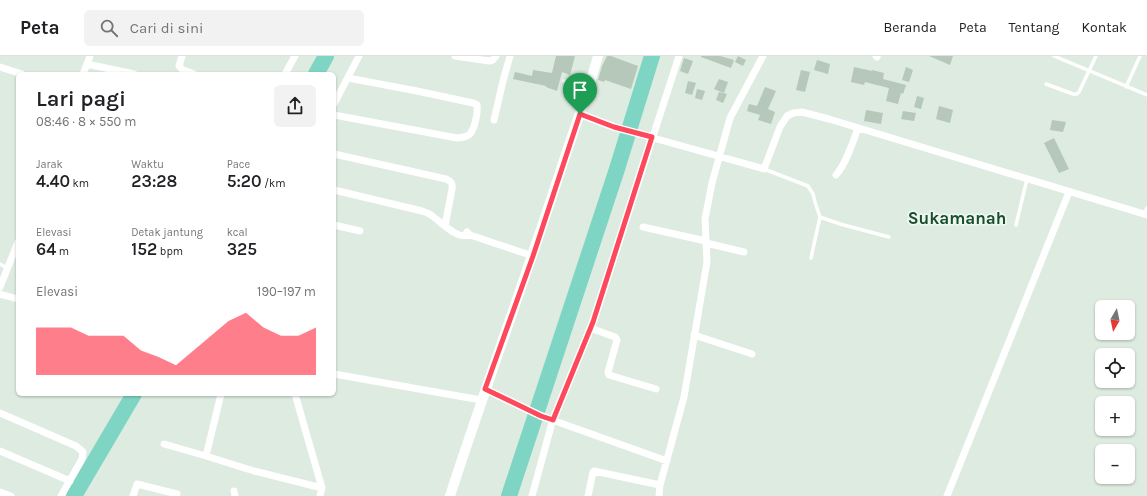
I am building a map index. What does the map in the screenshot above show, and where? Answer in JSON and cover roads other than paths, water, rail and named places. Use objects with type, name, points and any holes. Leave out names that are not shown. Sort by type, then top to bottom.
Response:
[{"type":"main road","points":[[450,496],[485,389],[533,256],[589,88],[598,56]]},
{"type":"street","points":[[84,72],[90,56]]},
{"type":"street","points":[[182,56],[180,66],[183,70],[188,72]]},
{"type":"street","points":[[286,72],[296,56]]},
{"type":"street","points":[[336,100],[359,56]]},
{"type":"street","points":[[455,56],[489,61],[493,60],[496,56]]},
{"type":"street","points":[[494,120],[510,56]]},
{"type":"street","points":[[532,496],[553,420],[590,328],[679,56]]},
{"type":"street","points":[[659,496],[660,486],[684,397],[707,262],[705,219],[719,157],[730,118],[763,56]]},
{"type":"street","points":[[87,64],[125,72]]},
{"type":"street","points":[[0,66],[17,72]]},
{"type":"street","points":[[336,115],[457,138],[465,137],[470,134],[473,127],[478,109],[473,103],[348,78]]},
{"type":"street","points":[[580,114],[614,127],[764,169],[780,127],[787,116],[793,113],[802,112],[1069,192],[1146,213]]},
{"type":"street","points":[[836,175],[841,169],[852,146],[858,128]]},
{"type":"street","points":[[336,154],[450,181],[453,184],[448,228]]},
{"type":"street","points":[[336,190],[422,211],[431,215],[448,228],[461,235],[470,235],[533,256]]},
{"type":"street","points":[[947,496],[1069,192]]},
{"type":"street","points":[[336,225],[360,231]]},
{"type":"street","points":[[643,227],[744,252]]},
{"type":"street","points":[[0,287],[16,247]]},
{"type":"street","points":[[0,294],[16,298]]},
{"type":"street","points":[[590,328],[614,337],[617,340],[608,372],[609,376],[656,389]]},
{"type":"street","points":[[694,335],[752,354]]},
{"type":"street","points":[[336,374],[482,400]]},
{"type":"street","points":[[485,389],[541,416],[667,461]]},
{"type":"street","points":[[206,456],[221,396]]},
{"type":"street","points":[[296,396],[322,488],[320,496]]},
{"type":"street","points":[[0,413],[76,446],[83,452],[82,459],[61,496]]},
{"type":"street","points":[[164,444],[254,471],[322,488]]},
{"type":"street","points":[[0,451],[70,481]]},
{"type":"street","points":[[588,496],[594,471],[660,486]]},
{"type":"street","points":[[133,496],[137,484],[177,494],[176,496]]},
{"type":"street","points":[[0,492],[11,496]]},
{"type":"lane","points":[[1054,56],[1147,95]]},
{"type":"lane","points":[[1046,84],[1075,94],[1078,92],[1096,56]]},
{"type":"lane","points":[[1126,87],[1140,56]]},
{"type":"lane","points":[[564,80],[589,88]]},
{"type":"lane","points":[[764,169],[808,186],[813,194],[820,217],[811,258]]},
{"type":"lane","points":[[1016,225],[1028,179]]},
{"type":"lane","points":[[820,217],[889,237]]},
{"type":"lane","points":[[0,264],[7,268]]},
{"type":"waterway","points":[[317,72],[326,56]]},
{"type":"waterway","points":[[509,496],[617,169],[652,56]]},
{"type":"waterway","points":[[74,496],[133,396]]},
{"type":"district","name":"Sukamanah","points":[[957,218]]}]
